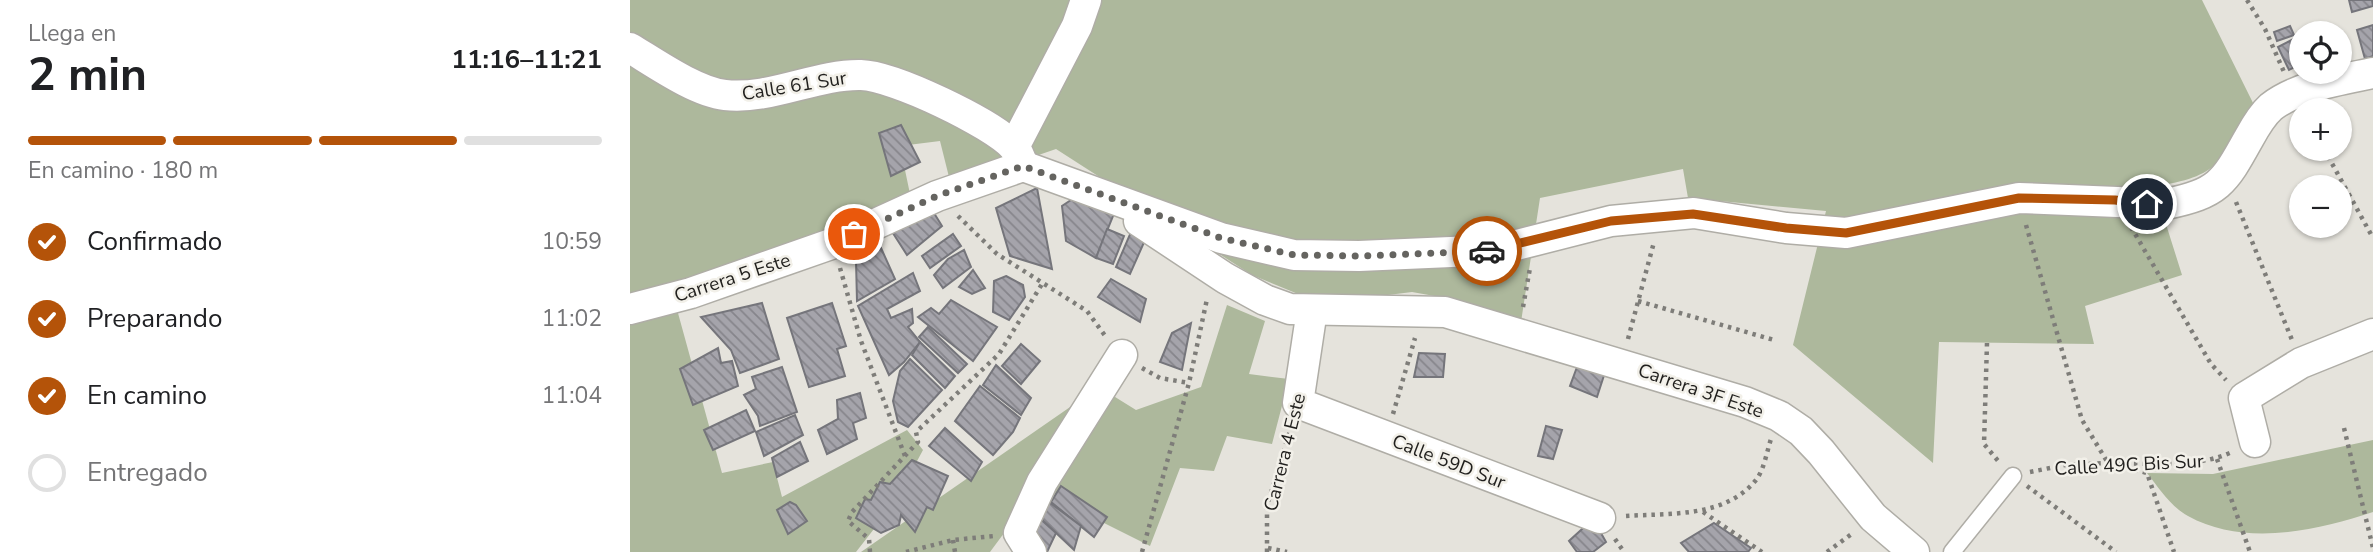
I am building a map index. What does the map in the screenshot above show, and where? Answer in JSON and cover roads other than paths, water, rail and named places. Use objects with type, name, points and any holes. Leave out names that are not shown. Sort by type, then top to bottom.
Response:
[{"type":"street","points":[[1019,156],[1086,0]]},
{"type":"street","name":"Calle 61 Sur","points":[[630,48],[665,69],[720,94],[775,90],[842,76],[863,75],[880,78],[944,104],[1019,156],[1101,195]]},
{"type":"street","points":[[1101,195],[1221,238],[1294,255],[1497,250],[1611,221],[1693,214],[1786,228],[1846,233],[2019,198],[2166,204],[2190,200],[2212,190],[2227,179],[2258,123],[2270,108],[2294,93],[2373,73]]},
{"type":"street","name":"Carrera 5 Este","points":[[630,309],[691,293],[834,243],[1019,156]]},
{"type":"street","name":"Carrera 3F Este","points":[[1101,195],[1213,271],[1265,300],[1290,309],[1446,312],[1519,336],[1621,363],[1745,402],[1779,416],[1821,452],[1873,517],[1914,552]]},
{"type":"street","name":"Carrera 4 Este","points":[[1298,403],[1312,310]]},
{"type":"street","points":[[2255,442],[2244,398],[2301,363],[2373,334]]},
{"type":"street","points":[[1025,543],[1042,482],[1122,355]]},
{"type":"street","name":"Calle 59D Sur","points":[[1298,403],[1600,518]]},
{"type":"lane","points":[[1952,552],[2013,476]]}]
